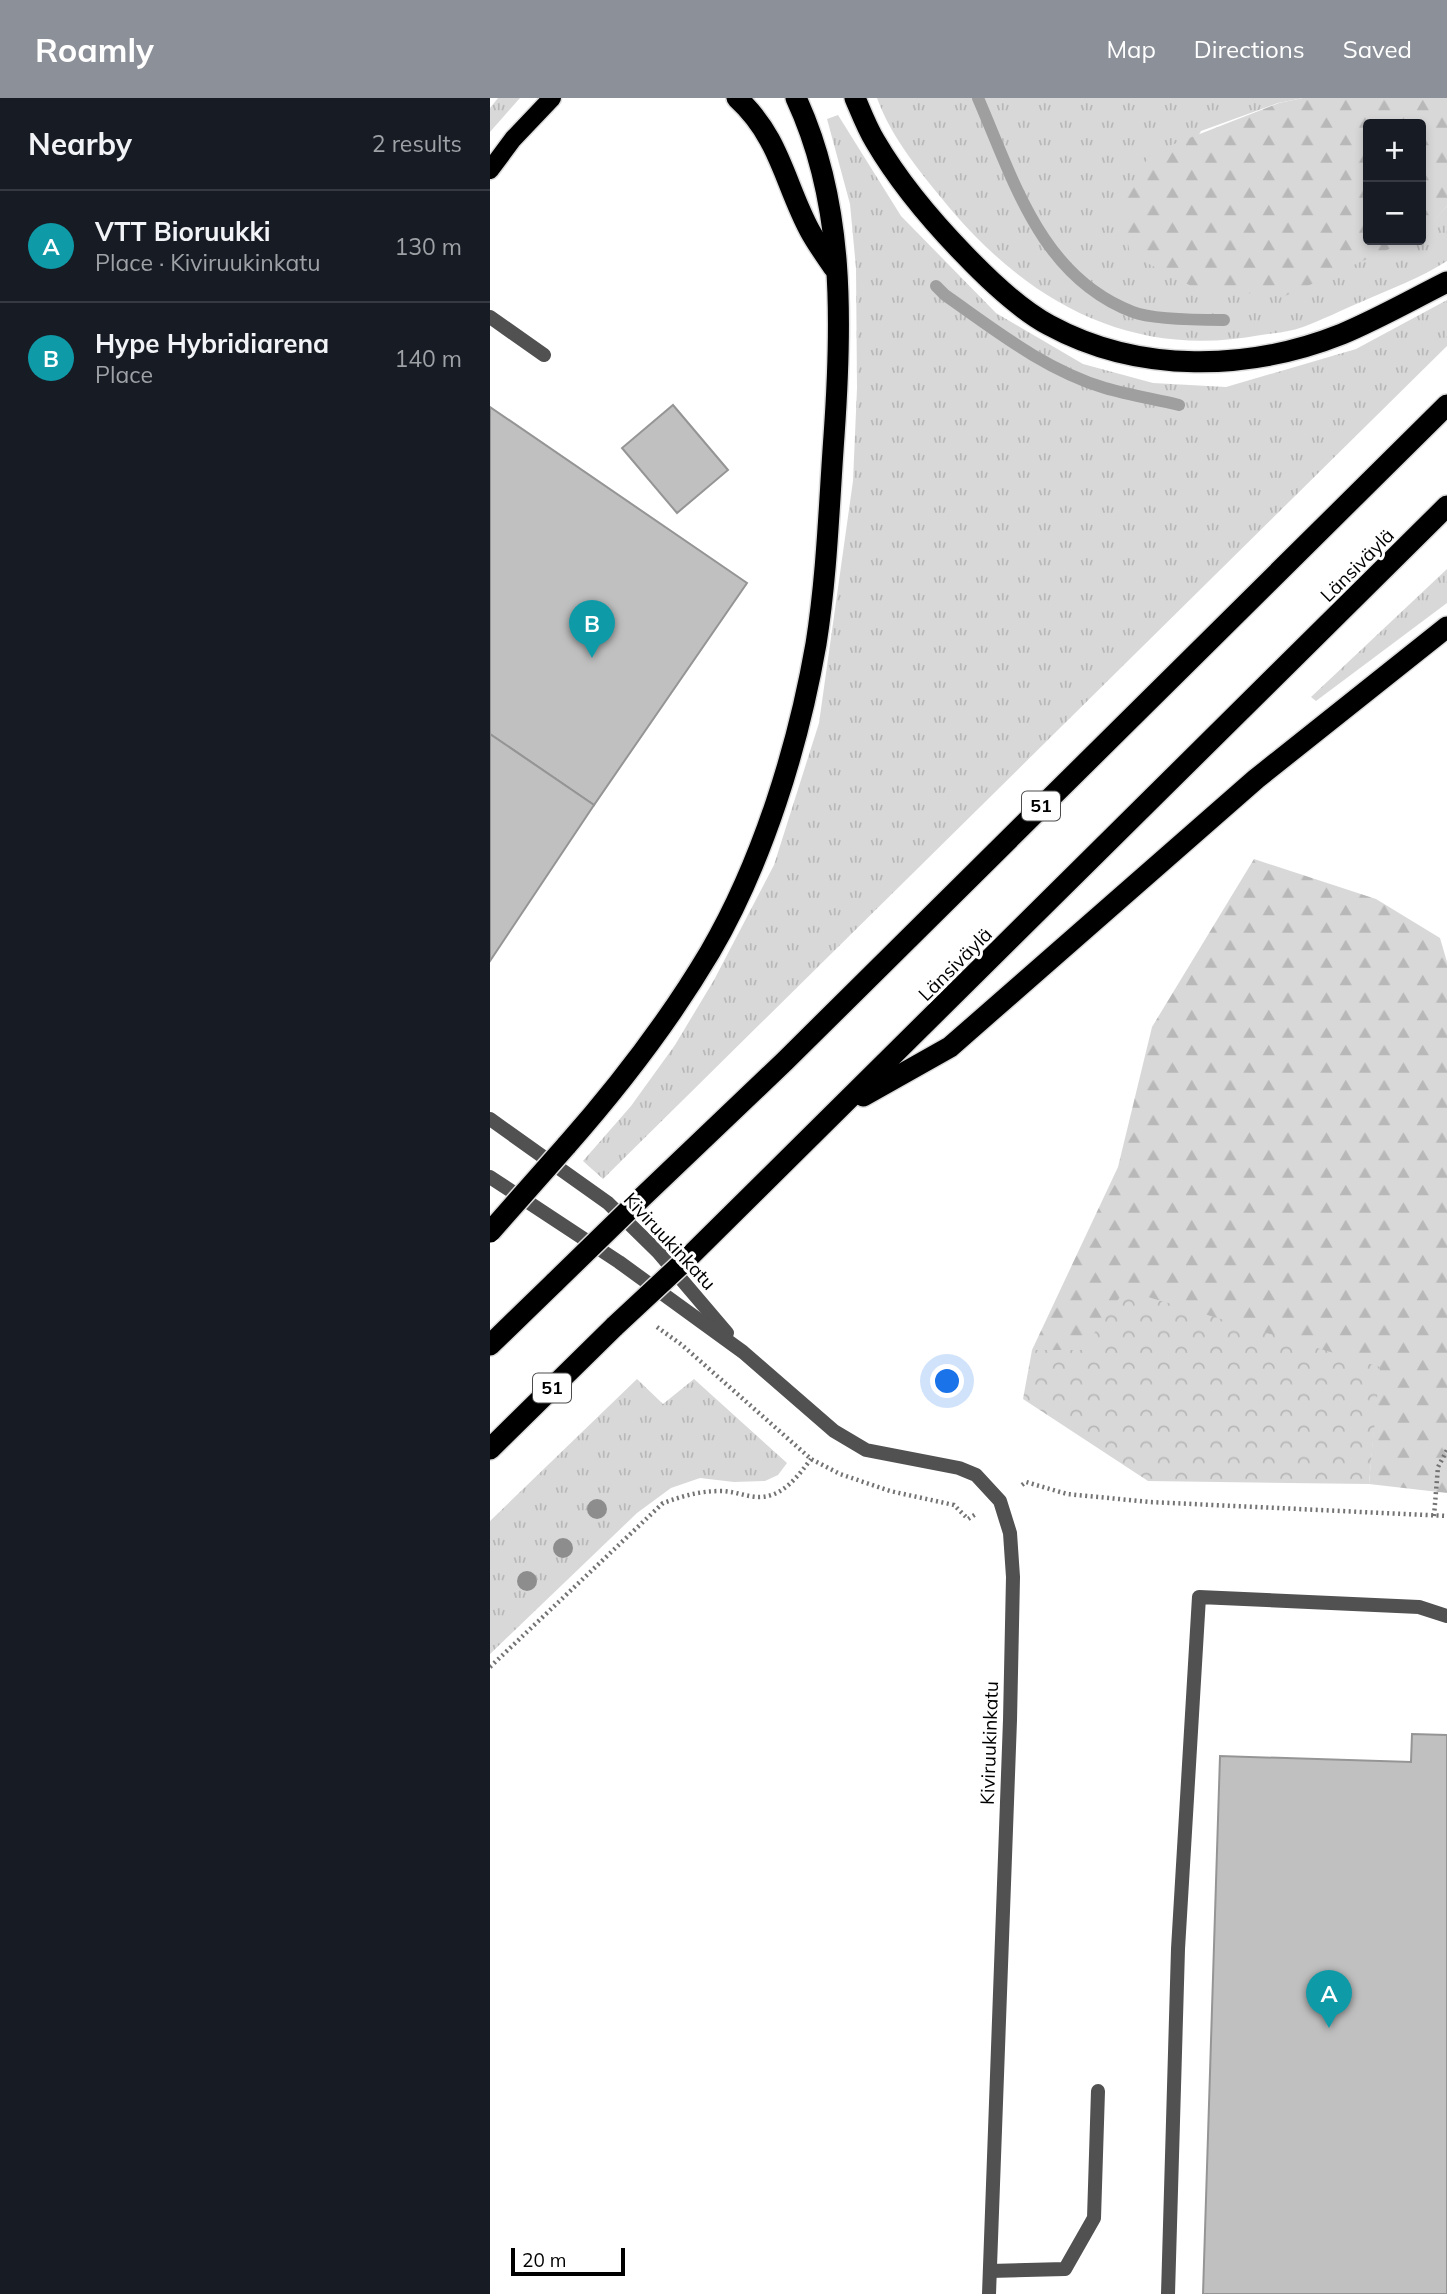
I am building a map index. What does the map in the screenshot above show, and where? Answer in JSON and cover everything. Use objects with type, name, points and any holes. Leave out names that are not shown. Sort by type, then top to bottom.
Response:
[{"type":"highway","points":[[737,98],[745,105],[776,149],[810,231],[837,273]]},
{"type":"highway","points":[[490,1232],[614,1093],[711,951],[757,857],[796,738],[816,642],[827,547],[839,352],[837,273],[831,216],[820,165],[796,98]]},
{"type":"highway","points":[[855,98],[874,140],[893,169],[939,228],[989,280],[1048,324],[1099,347],[1141,358],[1188,361],[1234,361],[1283,352],[1342,334],[1447,282]]},
{"type":"highway","name":"51","points":[[490,1345],[785,1061],[1447,405]]},
{"type":"highway","name":"Länsiväylä","points":[[490,1449],[839,1110],[1447,506]]},
{"type":"highway","points":[[839,1110],[950,1047],[1256,779],[1447,627]]},
{"type":"main road","points":[[490,170],[513,139],[552,98]]},
{"type":"street","points":[[490,317],[544,355]]},
{"type":"street","name":"Kiviruukinkatu","points":[[490,1119],[608,1203],[658,1252],[743,1352]]},
{"type":"street","name":"Kiviruukinkatu","points":[[490,1177],[619,1262],[743,1352],[834,1431],[866,1450],[959,1468],[976,1475],[1000,1501],[1010,1533],[1013,1577],[989,2294]]},
{"type":"street","points":[[1168,2294],[1178,1950],[1199,1597],[1419,1607],[1447,1616]]},
{"type":"street","points":[[990,2272],[1065,2269],[1094,2218],[1098,2091]]},
{"type":"path","points":[[681,1345],[811,1459],[840,1474],[890,1492],[954,1505],[968,1519]]},
{"type":"path","points":[[1434,1516],[1438,1467],[1447,1450]]},
{"type":"path","points":[[490,1667],[663,1503],[692,1492],[724,1491],[761,1497],[781,1491],[794,1481],[811,1459]]},
{"type":"path","points":[[1026,1482],[1067,1494],[1150,1502],[1447,1516]]},
{"type":"green space","points":[[498,98],[520,98],[490,132],[490,108]]},
{"type":"green space","points":[[877,98],[1303,98],[1278,103],[1201,131],[1130,254],[1363,243],[1363,245],[1426,245],[1426,229],[1447,206],[1447,261],[1405,283],[1293,330],[1215,340],[1171,339],[1130,331],[1090,318],[1053,299],[984,245],[931,186],[883,114]]},
{"type":"green space","points":[[1303,98],[1447,98],[1447,206],[1426,230],[1426,119],[1363,119],[1363,245],[1398,245],[1283,297],[1193,287],[1130,254],[1120,203],[1151,153],[1279,103]]},
{"type":"green space","points":[[838,115],[901,216],[996,313],[1083,364],[1153,383],[1226,387],[1356,349],[1447,300],[1447,346],[603,1179],[583,1161],[631,1106],[675,1045],[714,980],[774,865],[819,723],[853,481],[857,388],[856,268],[850,204],[827,119]]},
{"type":"green space","points":[[1447,569],[1447,603],[1316,701],[1311,697]]},
{"type":"green space","points":[[1254,859],[1376,899],[1440,938],[1447,962],[1447,1493],[1369,1484],[1379,1367],[1082,1350],[1032,1350],[1118,1167],[1152,1027]]},
{"type":"green space","points":[[1125,1290],[1380,1367],[1369,1484],[1148,1481],[1023,1399],[1032,1350],[1082,1350]]},
{"type":"green space","points":[[637,1379],[663,1404],[694,1379],[787,1463],[778,1475],[765,1481],[734,1482],[700,1478],[671,1488],[637,1513],[490,1654],[490,1521]]},
{"type":"building","points":[[673,405],[728,470],[677,513],[622,448]]},
{"type":"building","points":[[490,407],[747,583],[594,805],[490,734]]},
{"type":"building","points":[[490,734],[594,805],[490,961]]},
{"type":"building","points":[[1412,1734],[1447,1735],[1447,2294],[1203,2294],[1220,1756],[1411,1762]]},
{"type":"waterway","points":[[978,98],[1004,162],[1034,223],[1053,251],[1075,275],[1101,296],[1142,315],[1224,320]]},
{"type":"waterway","points":[[936,286],[1002,335],[1062,371],[1105,388],[1179,405]]},
{"type":"place","name":"Hype Hybridiarena","points":[[592,658]]},
{"type":"place","name":"VTT Bioruukki","points":[[1329,2028]]}]
